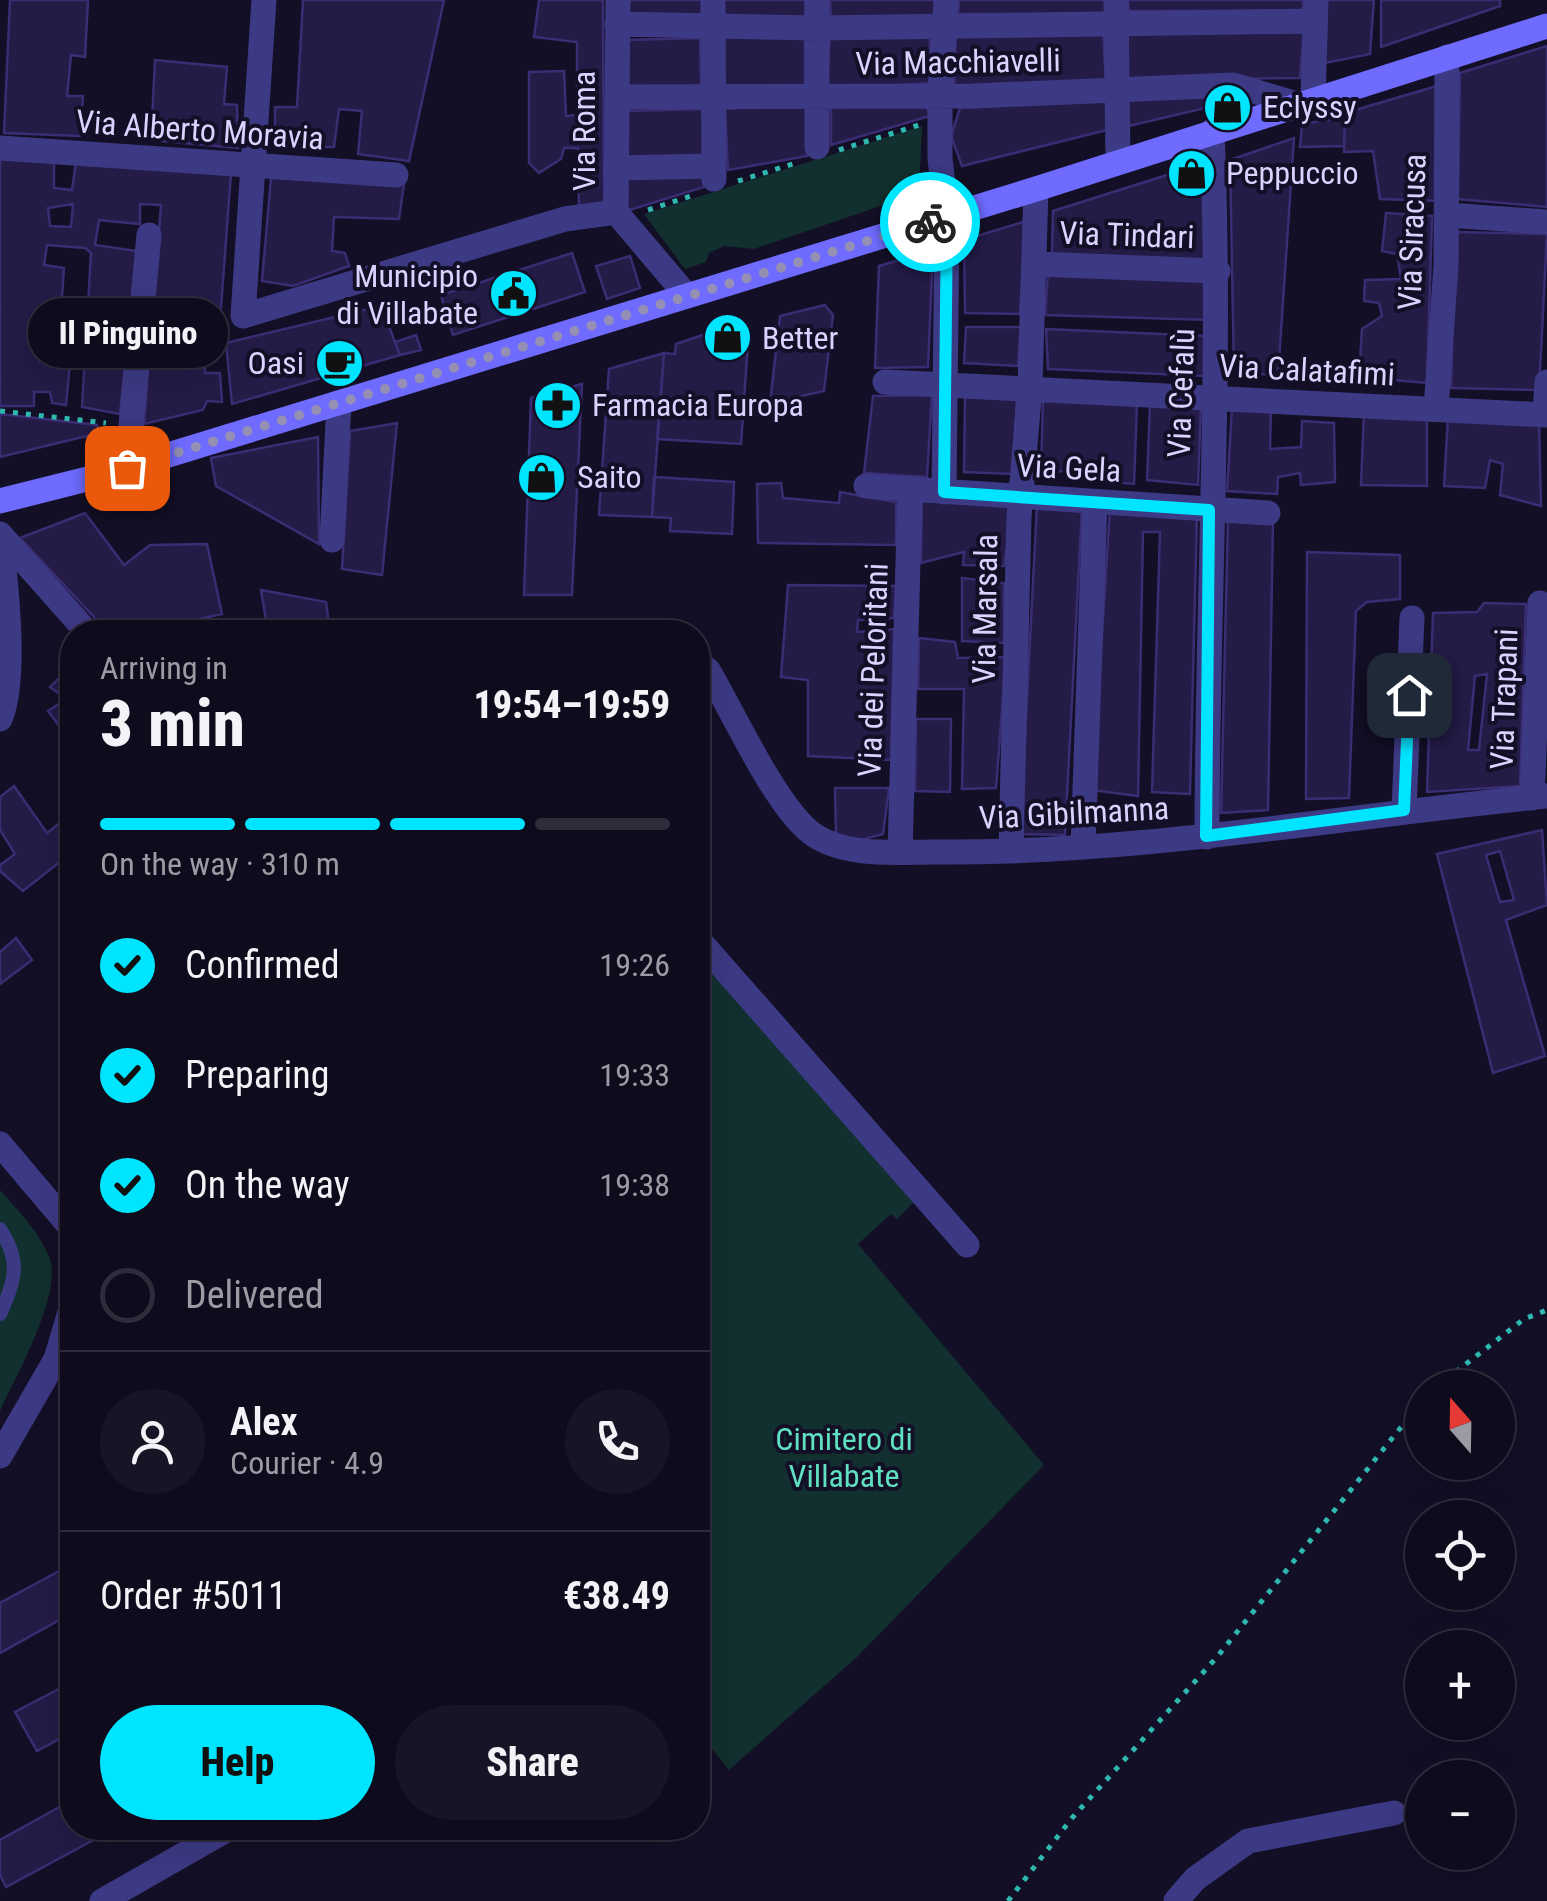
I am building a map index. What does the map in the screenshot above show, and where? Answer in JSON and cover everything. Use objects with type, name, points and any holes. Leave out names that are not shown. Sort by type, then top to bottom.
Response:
[{"type":"main road","points":[[0,501],[127,468],[338,403],[492,364],[687,296],[1547,26]]},
{"type":"street","points":[[264,0],[243,316],[564,218],[629,212]]},
{"type":"street","points":[[616,168],[715,180],[711,98],[713,0]]},
{"type":"street","points":[[817,0],[819,153]]},
{"type":"street","points":[[618,12],[712,28],[817,28],[945,13],[1315,11],[1305,101]]},
{"type":"street","name":"Via Roma","points":[[618,12],[616,168],[629,212],[687,296]]},
{"type":"street","points":[[1116,12],[1118,162]]},
{"type":"street","points":[[944,492],[947,217],[940,159],[940,96],[945,13]]},
{"type":"street","name":"Via Siracusa","points":[[1436,409],[1447,215],[1447,57]]},
{"type":"street","name":"Via Macchiavelli","points":[[617,97],[940,96],[1233,85],[1305,101]]},
{"type":"street","name":"Via Cefalù","points":[[1206,836],[1209,510],[1218,271],[1212,131]]},
{"type":"street","name":"Via Alberto Moravia","points":[[0,148],[396,175]]},
{"type":"street","name":"Via Marsala","points":[[1012,850],[1021,498],[1030,386],[1036,189]]},
{"type":"street","points":[[1447,215],[1547,222]]},
{"type":"street","points":[[127,468],[149,235]]},
{"type":"street","name":"Via Tindari","points":[[1034,264],[1218,271]]},
{"type":"street","name":"Via Calatafimi","points":[[884,382],[1030,386],[1546,415]]},
{"type":"street","points":[[1546,415],[1547,382]]},
{"type":"street","points":[[332,540],[338,403]]},
{"type":"street","name":"Via Gela","points":[[866,486],[1268,513]]},
{"type":"street","name":"Via dei Peloritani","points":[[900,852],[910,490]]},
{"type":"street","points":[[1083,847],[1095,502]]},
{"type":"street","points":[[0,536],[7,661],[0,719]]},
{"type":"street","points":[[0,536],[76,620]]},
{"type":"street","name":"Via Trapani","points":[[1540,603],[1540,797]]},
{"type":"street","points":[[1404,810],[1412,618]]},
{"type":"street","name":"Via Gibilmanna","points":[[710,674],[789,812],[814,835],[841,848],[900,852],[1083,847],[1540,797]]},
{"type":"street","points":[[710,952],[967,1244]]},
{"type":"street","points":[[0,1144],[60,1215]]},
{"type":"street","points":[[0,1456],[60,1345]]},
{"type":"street","points":[[1176,1901],[1195,1879],[1248,1841],[1394,1813]]},
{"type":"street","points":[[102,1901],[209,1840]]},
{"type":"lane","points":[[0,1228],[15,1252],[0,1314]]},
{"type":"path","points":[[629,212],[715,180],[925,123]]},
{"type":"path","points":[[0,411],[131,425]]},
{"type":"path","points":[[1458,1370],[1524,1319],[1547,1310]]},
{"type":"path","points":[[1008,1901],[1072,1818],[1217,1657],[1405,1422]]},
{"type":"green space","points":[[922,126],[919,193],[754,249],[724,246],[709,253],[706,262],[685,269],[644,214]]},
{"type":"green space","name":"Cimitero di Villabate","points":[[710,970],[915,1201],[897,1219],[891,1214],[858,1244],[1044,1465],[857,1657],[729,1770],[710,1746]]},
{"type":"green space","points":[[0,1190],[40,1240],[50,1259],[52,1274],[44,1314],[0,1411]]},
{"type":"building","points":[[10,0],[88,0],[85,57],[71,55],[67,96],[83,96],[80,136],[4,133]]},
{"type":"building","points":[[303,0],[444,0],[409,161],[358,154],[362,111],[339,109],[334,147],[275,147],[275,107],[297,107]]},
{"type":"building","points":[[539,0],[603,0],[604,205],[579,211],[578,148],[564,148],[561,159],[539,173],[529,163],[529,72],[564,71],[566,116],[577,115],[577,42],[534,37]]},
{"type":"building","points":[[624,0],[702,0],[702,17],[623,17]]},
{"type":"building","points":[[722,0],[806,0],[805,21],[723,21]]},
{"type":"building","points":[[830,0],[936,0],[934,17],[831,20]]},
{"type":"building","points":[[959,0],[1106,0],[1106,14],[958,14]]},
{"type":"building","points":[[1128,0],[1303,0],[1303,11],[1129,11]]},
{"type":"building","points":[[1327,0],[1374,0],[1370,54],[1325,63]]},
{"type":"building","points":[[1381,0],[1500,0],[1500,6],[1381,47]]},
{"type":"building","points":[[1304,29],[1300,78],[1127,80],[1128,33]]},
{"type":"building","points":[[1103,30],[1106,84],[954,88],[956,33]]},
{"type":"building","points":[[722,35],[805,35],[805,87],[724,90]]},
{"type":"building","points":[[830,36],[930,36],[930,83],[826,90]]},
{"type":"building","points":[[700,38],[701,87],[626,90],[627,40]]},
{"type":"building","points":[[1547,46],[1547,207],[1458,199],[1460,73]]},
{"type":"building","points":[[155,60],[227,67],[224,104],[237,105],[238,148],[151,140]]},
{"type":"building","points":[[1437,86],[1438,201],[1380,199],[1373,151],[1344,152],[1345,113]]},
{"type":"building","points":[[1233,93],[1239,100],[1129,126],[1128,99]]},
{"type":"building","points":[[1107,100],[1107,130],[962,166],[951,136],[960,108]]},
{"type":"building","points":[[806,103],[807,156],[728,170],[725,109]]},
{"type":"building","points":[[926,104],[930,116],[831,145],[831,106]]},
{"type":"building","points":[[704,109],[706,160],[624,159],[624,111]]},
{"type":"building","points":[[1345,117],[1344,146],[1300,147],[1302,124]]},
{"type":"building","points":[[1294,138],[1278,376],[1234,371],[1230,160]]},
{"type":"building","points":[[0,157],[54,160],[54,188],[72,190],[76,162],[231,173],[220,321],[201,322],[198,341],[205,348],[205,373],[220,373],[222,402],[207,401],[203,410],[144,424],[161,205],[140,204],[140,224],[99,220],[95,245],[137,251],[120,414],[82,407],[91,253],[85,248],[47,245],[44,265],[64,268],[61,311],[38,315],[39,327],[70,326],[69,340],[44,337],[40,361],[70,363],[66,405],[52,403],[50,392],[34,392],[34,406],[0,406]],"holes":[[[73,204],[71,227],[50,226],[48,208]]]},
{"type":"building","points":[[1202,164],[1211,260],[1052,255],[1053,211]]},
{"type":"building","points":[[702,176],[704,187],[626,211],[626,178]]},
{"type":"building","points":[[271,178],[404,184],[399,219],[334,217],[332,251],[345,253],[349,266],[293,286],[262,281]]},
{"type":"building","points":[[1386,213],[1432,216],[1427,383],[1359,377],[1362,329],[1382,316],[1379,303],[1364,301],[1365,280],[1401,279],[1397,254],[1382,251]]},
{"type":"building","points":[[1026,221],[1020,314],[965,313],[964,240]]},
{"type":"building","points":[[1455,232],[1547,234],[1539,390],[1451,388]]},
{"type":"building","points":[[933,250],[928,367],[875,368],[879,266]]},
{"type":"building","name":"Municipio di Villabate","points":[[572,253],[585,292],[453,335],[441,295]]},
{"type":"building","points":[[630,256],[640,288],[607,299],[596,266]]},
{"type":"building","points":[[1048,272],[1208,279],[1210,320],[1045,315]]},
{"type":"building","points":[[825,305],[833,315],[824,391],[770,403],[780,316]]},
{"type":"building","points":[[381,306],[400,355],[232,404],[226,343]]},
{"type":"building","points":[[741,322],[749,329],[741,444],[657,439],[664,353],[675,354],[676,344]]},
{"type":"building","points":[[966,327],[1021,327],[1018,366],[964,363]]},
{"type":"building","points":[[1046,329],[1205,336],[1205,376],[1048,369]]},
{"type":"building","points":[[416,335],[421,350],[400,355],[395,342]]},
{"type":"building","points":[[664,353],[652,517],[599,515],[609,369]]},
{"type":"building","points":[[582,384],[572,595],[524,595],[531,398]]},
{"type":"building","points":[[932,395],[927,477],[864,473],[873,396]]},
{"type":"building","points":[[965,396],[1017,398],[1013,474],[964,472]]},
{"type":"building","points":[[1043,399],[1137,403],[1134,484],[1079,479],[1077,470],[1041,473]]},
{"type":"building","points":[[1150,404],[1201,405],[1198,485],[1147,480]]},
{"type":"building","points":[[1232,408],[1271,410],[1270,449],[1301,447],[1302,421],[1334,423],[1335,482],[1301,485],[1300,473],[1278,477],[1277,494],[1227,491]]},
{"type":"building","points":[[1364,411],[1427,416],[1427,486],[1361,485]]},
{"type":"building","points":[[0,414],[97,425],[99,433],[0,457]]},
{"type":"building","points":[[1448,417],[1539,421],[1541,506],[1500,495],[1503,464],[1490,460],[1485,488],[1444,486]]},
{"type":"building","points":[[397,423],[382,575],[342,569],[350,431]]},
{"type":"building","points":[[318,437],[319,544],[216,486],[211,458]]},
{"type":"building","points":[[654,477],[734,482],[732,534],[670,531],[671,518],[652,517]]},
{"type":"building","points":[[781,483],[783,498],[839,503],[840,492],[896,502],[896,545],[758,543],[757,484]]},
{"type":"building","points":[[922,498],[1014,503],[1004,566],[963,565],[964,552],[921,563]]},
{"type":"building","points":[[1037,505],[1082,507],[1065,835],[1020,834]]},
{"type":"building","points":[[1110,509],[1197,515],[1190,794],[1152,792],[1160,532],[1143,532],[1138,796],[1092,790]]},
{"type":"building","points":[[85,513],[124,565],[150,545],[207,544],[222,614],[194,620],[97,620],[20,538]]},
{"type":"building","points":[[1228,518],[1273,520],[1268,810],[1221,813]]},
{"type":"building","points":[[1307,552],[1400,555],[1400,599],[1367,602],[1356,611],[1349,798],[1306,799]]},
{"type":"building","points":[[962,578],[1004,583],[1004,643],[962,641]]},
{"type":"building","points":[[788,585],[896,586],[894,618],[858,620],[857,632],[894,629],[891,760],[808,756],[808,680],[781,677]]},
{"type":"building","points":[[261,590],[326,602],[328,620],[266,620]]},
{"type":"building","points":[[1484,603],[1526,604],[1520,786],[1427,792],[1433,613],[1477,612]],"holes":[[[1487,674],[1479,750],[1468,750],[1475,676]]]},
{"type":"building","points":[[919,638],[955,642],[958,658],[1006,657],[996,788],[962,789],[964,689],[918,689]]},
{"type":"building","points":[[60,677],[60,694],[50,687]]},
{"type":"building","points":[[60,703],[60,727],[48,711]]},
{"type":"building","points":[[916,719],[951,719],[950,792],[915,791]]},
{"type":"building","points":[[14,786],[47,833],[60,823],[60,862],[23,891],[0,871],[0,865],[15,854],[0,830],[0,797]]},
{"type":"building","points":[[835,788],[889,788],[883,834],[857,841],[836,836]]},
{"type":"building","points":[[1542,830],[1547,905],[1506,920],[1545,1056],[1493,1073],[1437,854]],"holes":[[[1500,851],[1514,900],[1500,902],[1486,855]]]},
{"type":"building","points":[[16,938],[32,960],[0,984],[0,952]]},
{"type":"building","points":[[60,1570],[60,1620],[0,1653],[0,1603]]},
{"type":"building","points":[[60,1688],[60,1739],[37,1751],[15,1712]]},
{"type":"building","points":[[60,1807],[60,1840],[94,1840],[6,1887],[0,1875],[0,1840]]},
{"type":"way so far","points":[[127,468],[930,222]]},
{"type":"place","name":"Eclyssy","points":[[1228,107]]},
{"type":"place","name":"Peppuccio","points":[[1191,173]]},
{"type":"place","name":"Municipio di Villabate","points":[[513,294]]},
{"type":"place","name":"Better","points":[[727,338]]},
{"type":"place","name":"Oasi","points":[[339,363]]},
{"type":"place","name":"Farmacia Europa","points":[[557,405]]},
{"type":"place","name":"Il Pinguino","points":[[127,468]]},
{"type":"place","name":"Saito","points":[[542,477]]},
{"type":"route","points":[[930,222],[947,217],[944,492],[1209,510],[1206,836],[1404,810],[1409,695]]}]
